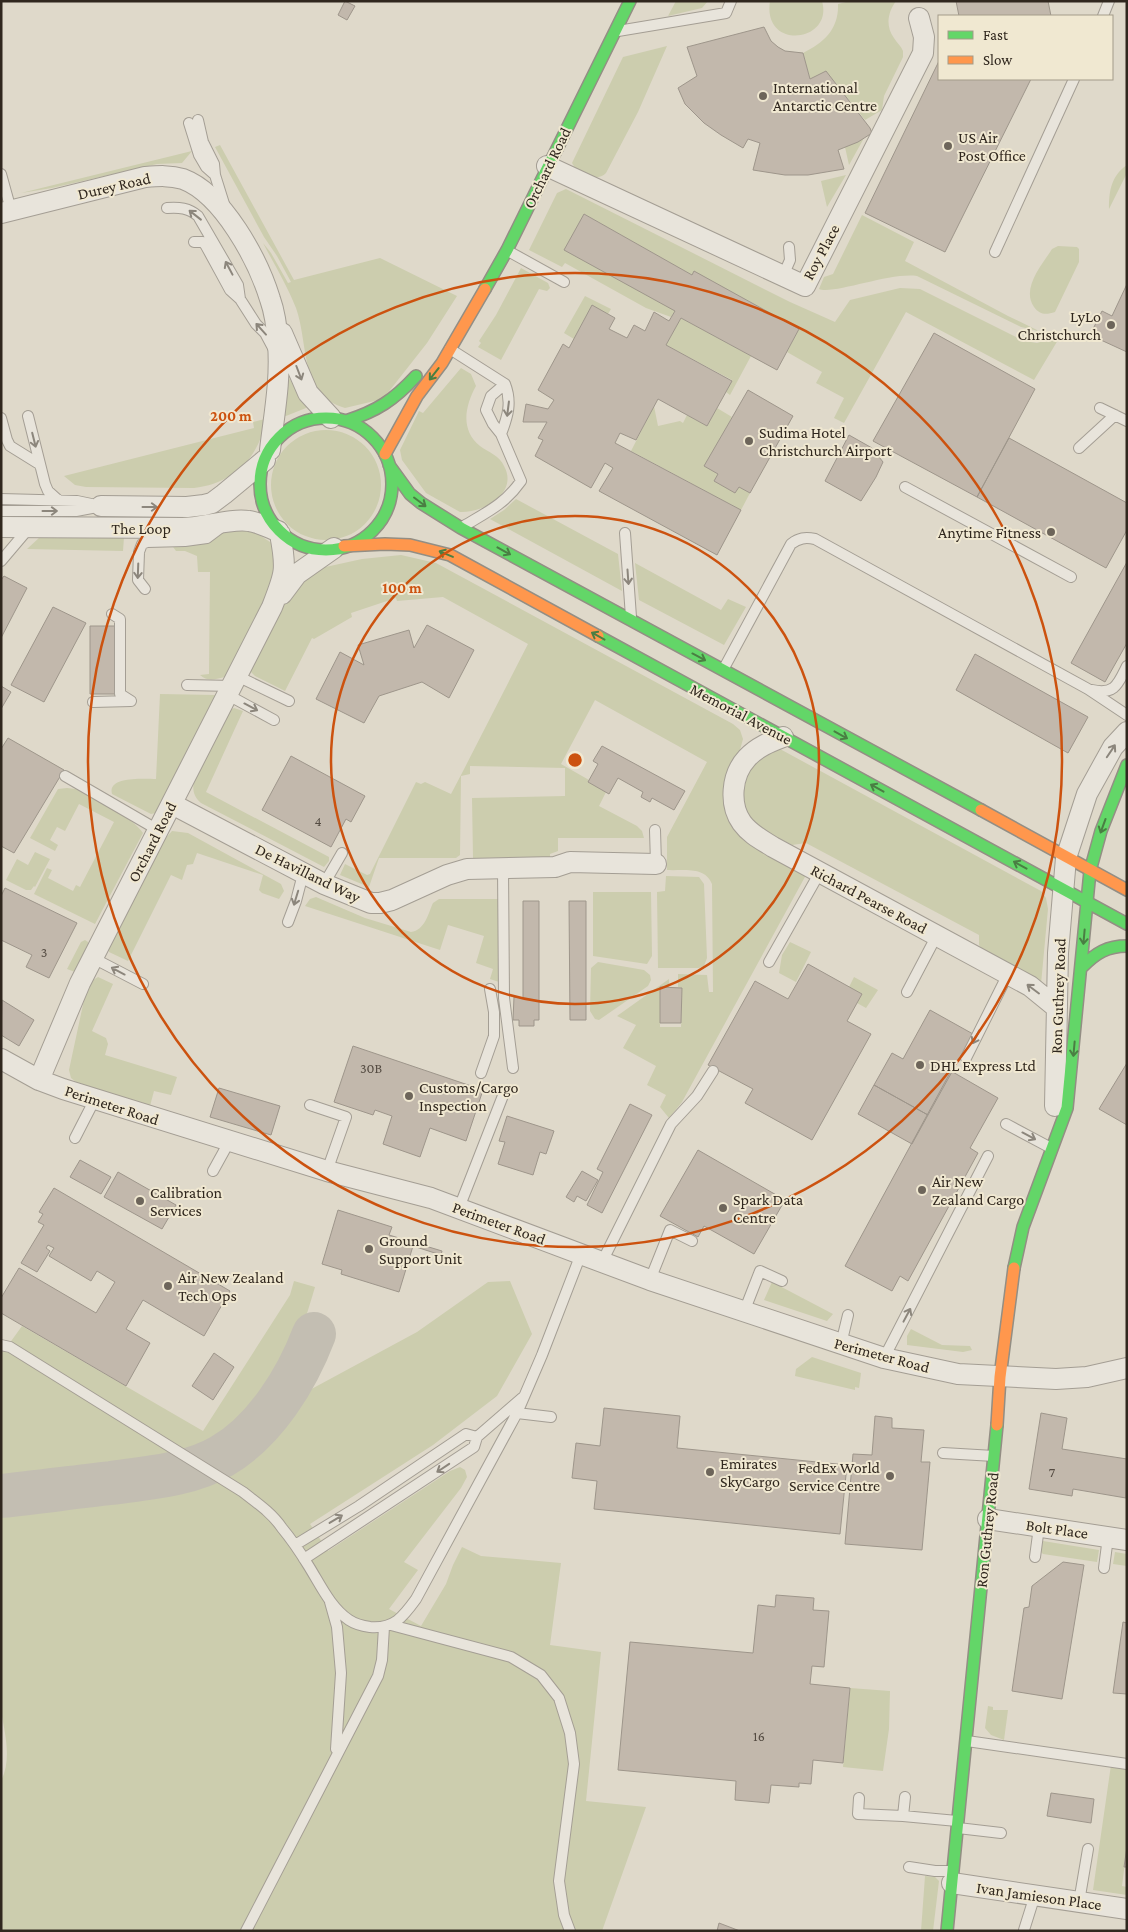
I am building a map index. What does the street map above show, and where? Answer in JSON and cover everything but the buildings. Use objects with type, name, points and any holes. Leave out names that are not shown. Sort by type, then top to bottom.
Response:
[{"type":"main road","name":"Orchard Road","points":[[387,459],[417,396],[442,363],[507,250],[630,1]]},
{"type":"main road","name":"Orchard Road","points":[[338,420],[372,412],[394,400],[426,364],[459,332]]},
{"type":"main road","points":[[313,420],[338,420],[362,429],[371,436],[387,459],[391,477],[391,490],[384,515],[367,534],[356,542],[339,547],[315,548],[305,546],[279,532],[267,513],[261,492],[261,476],[267,455],[277,440],[296,425],[313,420]]},
{"type":"main road","name":"Memorial Avenue","points":[[387,459],[410,494],[461,528],[1127,890]]},
{"type":"main road","name":"Memorial Avenue","points":[[339,547],[390,543],[415,544],[432,548],[450,556],[1127,924]]},
{"type":"main road","name":"Ron Guthrey Road","points":[[947,1931],[995,1456],[1000,1377],[1017,1253],[1023,1227],[1067,1108],[1090,871],[1101,831],[1127,765]]},
{"type":"main road","points":[[1082,967],[1096,952],[1107,947],[1127,946]]},
{"type":"street","name":"Roy Place","points":[[547,166],[805,286],[923,53],[924,37],[919,18]]},
{"type":"street","name":"Durey Road","points":[[6,211],[145,177],[159,176],[184,180],[194,185],[214,200],[227,215],[259,270],[305,388],[313,399],[338,420]]},
{"type":"street","name":"Durey Road","points":[[267,455],[278,362],[274,312]]},
{"type":"street","name":"The Loop","points":[[101,506],[188,507],[204,505],[224,494],[267,455]]},
{"type":"street","name":"The Loop","points":[[1,527],[189,528],[249,521],[279,532]]},
{"type":"street","name":"Orchard Road","points":[[39,1080],[80,983],[272,607],[285,572],[286,564],[279,532]]},
{"type":"street","name":"Orchard Road","points":[[272,607],[297,574],[339,547]]},
{"type":"street","name":"Richard Pearse Road","points":[[741,714],[748,730],[748,742],[746,759],[737,776],[733,791],[736,811],[742,823],[751,833],[1030,986],[1057,1008]]},
{"type":"street","name":"Ron Guthrey Road","points":[[1054,1142],[1058,953],[1066,858],[1087,794],[1114,747],[1127,732]]},
{"type":"street","name":"Richard Pearse Road","points":[[746,759],[761,746],[783,737]]},
{"type":"street","name":"De Havilland Way","points":[[172,804],[324,884],[360,900],[380,903],[392,900],[456,871],[555,867],[570,862],[656,864]]},
{"type":"street","name":"Perimeter Road","points":[[1,1059],[39,1080],[95,1100],[327,1171],[431,1198],[650,1280],[884,1358],[958,1374],[1000,1377],[1072,1379],[1101,1375],[1127,1368]]},
{"type":"street","name":"Bolt Place","points":[[988,1519],[1118,1538]]},
{"type":"street","name":"Ivan Jamieson Place","points":[[952,1877],[1035,1895],[1127,1909]]},
{"type":"lane","points":[[616,31],[726,13],[731,1]]},
{"type":"lane","points":[[1102,15],[1109,1]]},
{"type":"lane","points":[[995,252],[1074,80]]},
{"type":"lane","points":[[194,121],[199,155],[206,167],[215,175],[227,215]]},
{"type":"lane","points":[[1,174],[6,211]]},
{"type":"lane","points":[[167,208],[184,208],[198,216],[238,285],[240,299]]},
{"type":"lane","points":[[194,242],[203,242],[206,246],[230,290],[240,299],[256,324],[268,337],[278,362]]},
{"type":"lane","points":[[783,276],[790,260],[789,247]]},
{"type":"lane","points":[[507,250],[564,282]]},
{"type":"lane","points":[[450,349],[505,384],[509,400],[509,410],[501,434]]},
{"type":"lane","points":[[461,528],[511,495],[521,481],[501,434],[486,410],[491,396],[505,384]]},
{"type":"lane","points":[[1100,408],[1127,421]]},
{"type":"lane","points":[[1078,448],[1115,415]]},
{"type":"lane","points":[[28,416],[39,464],[48,491],[58,500]]},
{"type":"lane","points":[[1,418],[6,440],[10,446],[39,464]]},
{"type":"lane","points":[[905,487],[1071,577]]},
{"type":"lane","points":[[1,500],[77,501],[101,506]]},
{"type":"lane","name":"The Loop","points":[[1,511],[76,512],[101,506]]},
{"type":"lane","points":[[145,589],[138,580],[139,552],[142,544],[147,542],[185,541],[207,538],[227,523]]},
{"type":"lane","points":[[1,561],[30,527]]},
{"type":"lane","points":[[625,533],[632,620]]},
{"type":"lane","points":[[723,670],[791,544],[796,540],[808,538],[815,539],[1088,689],[1127,715]]},
{"type":"lane","points":[[93,702],[131,701],[120,694],[120,619],[112,614]]},
{"type":"lane","points":[[1088,689],[1100,692],[1109,691],[1114,688],[1127,666]]},
{"type":"lane","points":[[187,685],[232,685],[288,701]]},
{"type":"lane","points":[[232,685],[274,720]]},
{"type":"lane","points":[[65,776],[158,830]]},
{"type":"lane","points":[[655,830],[656,864]]},
{"type":"lane","points":[[324,884],[342,854]]},
{"type":"lane","points":[[503,868],[504,998],[513,1068]]},
{"type":"lane","points":[[769,962],[820,872]]},
{"type":"lane","points":[[288,922],[303,874]]},
{"type":"lane","points":[[906,992],[937,936]]},
{"type":"lane","points":[[93,958],[143,984]]},
{"type":"lane","points":[[966,1058],[1008,974]]},
{"type":"lane","points":[[481,1073],[494,1036],[494,1012],[490,989]]},
{"type":"lane","points":[[602,1262],[671,1124],[697,1096],[713,1071]]},
{"type":"lane","points":[[459,1208],[504,1093]]},
{"type":"lane","points":[[76,1138],[95,1100]]},
{"type":"lane","points":[[310,1105],[346,1117],[327,1171]]},
{"type":"lane","points":[[1006,1124],[1054,1142]]},
{"type":"lane","points":[[213,1171],[229,1142]]},
{"type":"lane","points":[[884,1358],[988,1156]]},
{"type":"lane","points":[[650,1280],[670,1230],[692,1241]]},
{"type":"lane","points":[[246,1931],[378,1676],[387,1626],[407,1612],[416,1599],[517,1413],[581,1254]]},
{"type":"lane","points":[[744,1312],[760,1271],[782,1282]]},
{"type":"lane","points":[[841,1344],[848,1315]]},
{"type":"lane","points":[[1,1345],[10,1347],[243,1492],[264,1508],[295,1545],[329,1599],[350,1621],[364,1626],[387,1626],[511,1657],[541,1675],[559,1698],[570,1734],[574,1764],[559,1880],[564,1914],[570,1931]]},
{"type":"lane","points":[[304,1559],[474,1447],[477,1437],[526,1394]]},
{"type":"lane","points":[[517,1413],[551,1417]]},
{"type":"lane","points":[[295,1545],[359,1506],[466,1434],[477,1437]]},
{"type":"lane","points":[[943,1454],[995,1456]]},
{"type":"lane","points":[[1035,1557],[1038,1526]]},
{"type":"lane","points":[[1104,1568],[1118,1538]]},
{"type":"lane","points":[[329,1599],[337,1627],[341,1673],[337,1744],[333,1761]]},
{"type":"lane","points":[[966,1741],[992,1743],[1127,1764]]},
{"type":"lane","points":[[903,1816],[905,1797]]},
{"type":"lane","points":[[859,1798],[858,1814],[903,1816],[1001,1832]]},
{"type":"lane","points":[[1079,1902],[1088,1848]]},
{"type":"lane","points":[[909,1867],[935,1871],[952,1877]]},
{"type":"lane","points":[[1024,1930],[1035,1895]]},
{"type":"green space","points":[[676,1],[708,1],[702,8],[668,16]]},
{"type":"green space","points":[[770,1],[822,1],[823,15],[818,26],[809,33],[798,36],[786,34],[776,28],[770,17]]},
{"type":"green space","points":[[850,1],[896,1],[889,14],[889,29],[903,51],[903,57],[884,96],[882,110],[865,120],[826,72],[810,79],[803,53],[824,40],[829,34],[836,21],[838,4]]},
{"type":"green space","points":[[667,46],[638,112],[606,173],[602,176],[593,177],[578,171],[572,163],[623,57]]},
{"type":"green space","points":[[864,138],[849,165],[845,147]]},
{"type":"green space","points":[[220,145],[294,280],[380,258],[457,296],[427,343],[383,399],[345,408],[330,401],[320,392],[308,367],[296,308],[285,283],[263,243],[288,283],[291,282],[215,147]]},
{"type":"green space","points":[[192,151],[182,163],[157,164],[52,188],[21,193]]},
{"type":"green space","points":[[1127,165],[1127,173],[1109,209],[1114,179]]},
{"type":"green space","points":[[846,175],[827,207],[821,181]]},
{"type":"green space","points":[[566,189],[790,302],[835,322],[850,300],[900,288],[920,289],[1024,341],[1037,343],[1053,338],[1058,340],[1034,380],[906,312],[844,423],[834,418],[844,398],[816,383],[822,372],[787,352],[799,329],[694,272],[692,275],[584,214],[675,311],[671,317],[646,308],[565,263],[562,267],[529,250],[557,193]]},
{"type":"green space","points":[[862,215],[914,242],[905,261],[1039,331],[1021,327],[917,276],[892,277],[836,289],[819,289],[824,277],[833,274]]},
{"type":"green space","points":[[1058,246],[1077,247],[1079,249],[1079,262],[1055,312],[1043,314],[1036,310],[1031,300],[1031,285],[1038,269],[1052,249]]},
{"type":"green space","points":[[521,268],[548,283],[550,288],[547,291],[539,289],[501,360],[478,347],[481,343],[479,341],[496,315]]},
{"type":"green space","points":[[585,296],[611,309],[608,314],[592,306],[574,339],[564,333]]},
{"type":"green space","points":[[681,318],[751,356],[730,395],[726,392],[732,380],[666,345]]},
{"type":"green space","points":[[461,368],[471,374],[476,386],[467,410],[466,418],[469,433],[480,446],[500,460],[507,476],[507,485],[503,493],[488,505],[479,509],[460,512],[426,493],[402,460],[400,450],[419,411],[423,413]]},
{"type":"green space","points":[[289,378],[307,406],[286,416],[283,415],[286,379]]},
{"type":"green space","points":[[654,406],[658,426],[680,421],[683,423],[687,415],[707,426],[717,408],[732,417],[705,466],[718,474],[714,481],[735,493],[739,487],[750,493],[741,510],[631,451]]},
{"type":"green space","points":[[265,419],[258,445],[251,456],[232,474],[221,481],[208,485],[194,488],[86,487],[75,485],[64,476],[254,428],[253,422]]},
{"type":"green space","points":[[326,430],[337,431],[347,435],[365,446],[376,464],[380,474],[380,496],[376,506],[365,524],[347,535],[337,539],[326,540],[315,539],[305,535],[287,524],[276,506],[272,496],[271,485],[272,474],[276,464],[287,446],[305,435],[315,431]]},
{"type":"green space","points":[[516,499],[618,554],[622,591],[490,519]]},
{"type":"green space","points":[[242,529],[255,532],[273,544],[277,576],[225,677],[206,679],[200,675],[209,674],[210,572],[198,572],[197,556],[185,551],[176,551],[168,540]]},
{"type":"green space","points":[[40,537],[124,537],[123,551],[27,549]]},
{"type":"green space","points":[[401,555],[436,563],[733,724],[740,730],[743,739],[734,761],[739,834],[749,843],[806,875],[682,1102],[669,1118],[660,1107],[666,1095],[647,1085],[656,1066],[623,1048],[636,1025],[617,1016],[669,979],[669,987],[660,987],[660,1027],[681,1027],[682,988],[678,987],[678,974],[707,975],[709,992],[713,992],[712,884],[709,878],[699,872],[667,870],[667,837],[707,762],[595,700],[561,764],[606,792],[599,806],[637,826],[642,831],[644,838],[558,838],[558,851],[550,854],[550,857],[473,858],[472,798],[565,796],[565,768],[470,766],[470,774],[461,776],[460,855],[456,858],[379,858],[369,887],[340,875],[345,864],[367,875],[370,874],[416,782],[421,784],[425,782],[451,794],[528,644],[443,597],[397,601],[396,598],[351,613],[352,617],[314,639],[312,638],[285,691],[255,676],[251,672],[291,591],[321,568],[362,559]]},
{"type":"green space","points":[[635,563],[721,610],[728,599],[746,607],[724,645],[639,600]]},
{"type":"green space","points":[[160,694],[215,695],[215,700],[156,813],[151,814],[112,794],[112,788],[121,781],[156,779]]},
{"type":"green space","points":[[234,708],[243,711],[206,792],[329,857],[329,861],[324,867],[201,803],[195,796],[193,790],[194,781],[230,710]]},
{"type":"green space","points":[[780,749],[1041,891],[1046,898],[1048,909],[1041,984],[982,949],[979,945],[979,935],[806,843],[792,845],[758,827],[748,816],[743,801],[745,779],[756,760],[765,751]]},
{"type":"green space","points":[[58,789],[76,789],[112,809],[131,821],[143,833],[95,924],[34,894],[47,868],[52,870],[48,878],[73,891],[76,885],[80,887],[114,822],[79,804],[65,831],[57,827],[50,840],[58,845],[55,851],[30,838]]},
{"type":"green space","points":[[172,831],[188,833],[281,884],[284,891],[279,899],[262,893],[259,890],[263,875],[197,853],[193,864],[187,865],[182,880],[171,875],[128,961],[109,952],[109,946],[164,840]]},
{"type":"green space","points":[[35,852],[50,859],[35,887],[31,890],[26,890],[6,880],[17,859],[28,865]]},
{"type":"green space","points":[[666,876],[699,877],[704,884],[707,958],[704,966],[699,968],[658,968],[657,892],[665,891]]},
{"type":"green space","points":[[593,892],[651,892],[652,956],[647,964],[593,956]]},
{"type":"green space","points":[[316,897],[365,918],[411,932],[416,931],[423,925],[433,903],[439,899],[498,899],[499,982],[490,979],[493,969],[476,963],[484,936],[448,925],[440,950],[305,906],[310,899]]},
{"type":"green space","points":[[85,940],[88,942],[88,946],[75,972],[67,969],[81,942]]},
{"type":"green space","points":[[790,942],[811,952],[796,982],[779,973],[782,955]]},
{"type":"green space","points":[[598,962],[644,970],[650,975],[651,980],[648,986],[599,1020],[595,1019],[590,1011],[591,968]]},
{"type":"green space","points":[[98,977],[113,984],[92,1031],[106,1038],[108,1044],[105,1055],[177,1077],[171,1095],[154,1091],[150,1106],[76,1082],[71,1078],[69,1070],[84,1000],[93,980]]},
{"type":"green space","points":[[854,977],[878,990],[866,1008],[857,1003],[862,994],[849,987]]},
{"type":"green space","points":[[294,1281],[315,1287],[301,1332],[271,1396],[241,1432],[222,1446],[235,1457],[251,1450],[273,1428],[293,1399],[417,1332],[488,1282],[510,1281],[532,1334],[497,1396],[433,1445],[310,1524],[328,1551],[450,1471],[460,1467],[465,1470],[467,1477],[461,1488],[404,1562],[418,1570],[389,1609],[421,1626],[446,1584],[462,1547],[481,1556],[561,1563],[550,1645],[601,1652],[586,1801],[646,1807],[602,1931],[1,1931],[1,1781],[7,1755],[1,1711],[1,1352],[4,1351],[22,1326],[203,1431],[290,1295]]},
{"type":"green space","points":[[772,1282],[833,1314],[827,1321],[764,1300]]},
{"type":"green space","points":[[911,1329],[942,1345],[970,1346],[972,1350],[963,1352],[907,1345],[907,1336]]},
{"type":"green space","points":[[812,1357],[861,1373],[859,1388],[855,1387],[855,1390],[795,1376],[796,1369]]},
{"type":"green space","points":[[1043,1541],[1099,1550],[1097,1562],[1043,1554],[1041,1552]]},
{"type":"green space","points":[[1115,1552],[1127,1554],[1127,1566],[1113,1564]]},
{"type":"green space","points":[[850,1688],[890,1691],[889,1729],[883,1771],[843,1767]]},
{"type":"green space","points":[[988,1706],[993,1707],[993,1710],[1008,1710],[1004,1740],[991,1735],[985,1728]]},
{"type":"green space","points":[[1111,1765],[1127,1767],[1127,1847],[1122,1886],[1127,1887],[1127,1895],[1093,1890]]},
{"type":"green space","points":[[925,1876],[935,1877],[939,1881],[933,1931],[921,1931]]},
{"type":"taxiway","points":[[1,1496],[168,1475],[196,1468],[222,1456],[252,1433],[266,1418],[289,1386],[314,1334]]},
{"type":"traffic: fast","points":[[485,289],[507,250],[630,1]]},
{"type":"traffic: fast","points":[[346,421],[384,404],[400,392],[416,376]]},
{"type":"traffic: fast","points":[[326,418],[351,423],[372,438],[387,459],[392,484],[387,509],[372,530],[351,545],[326,550],[301,545],[280,530],[265,509],[260,484],[265,459],[280,438],[301,423],[326,418]]},
{"type":"traffic: fast","points":[[389,465],[410,494],[461,528],[981,810]]},
{"type":"traffic: fast","points":[[598,636],[1127,924]]},
{"type":"traffic: fast","points":[[1014,1268],[1023,1227],[1067,1108],[1090,871],[1101,831],[1127,765]]},
{"type":"traffic: fast","points":[[1082,967],[1102,951],[1114,947],[1127,946]]},
{"type":"traffic: fast","points":[[947,1931],[997,1425]]},
{"type":"traffic: slow","points":[[385,454],[417,396],[442,363],[485,289]]},
{"type":"traffic: slow","points":[[344,546],[410,545],[450,555],[598,636]]},
{"type":"traffic: slow","points":[[981,810],[1127,890]]},
{"type":"traffic: slow","points":[[997,1425],[1000,1377],[1014,1268]]},
{"type":"place","name":"International Antarctic Centre","points":[[763,96]]},
{"type":"place","name":"US Air Post Office","points":[[948,146]]},
{"type":"place","name":"LyLo Christchurch","points":[[1111,325]]},
{"type":"place","name":"Sudima Hotel Christchurch Airport","points":[[749,441]]},
{"type":"place","name":"Anytime Fitness","points":[[1051,532]]},
{"type":"place","name":"DHL Express Ltd","points":[[920,1065]]},
{"type":"place","name":"Customs/Cargo Inspection","points":[[409,1096]]},
{"type":"place","name":"Air New Zealand Cargo","points":[[922,1190]]},
{"type":"place","name":"Calibration Services","points":[[140,1201]]},
{"type":"place","name":"Spark Data Centre","points":[[723,1208]]},
{"type":"place","name":"Ground Support Unit","points":[[369,1249]]},
{"type":"place","name":"Air New Zealand Tech Ops","points":[[168,1286]]},
{"type":"place","name":"Emirates SkyCargo","points":[[710,1472]]},
{"type":"place","name":"FedEx World Service Centre","points":[[890,1476]]}]
